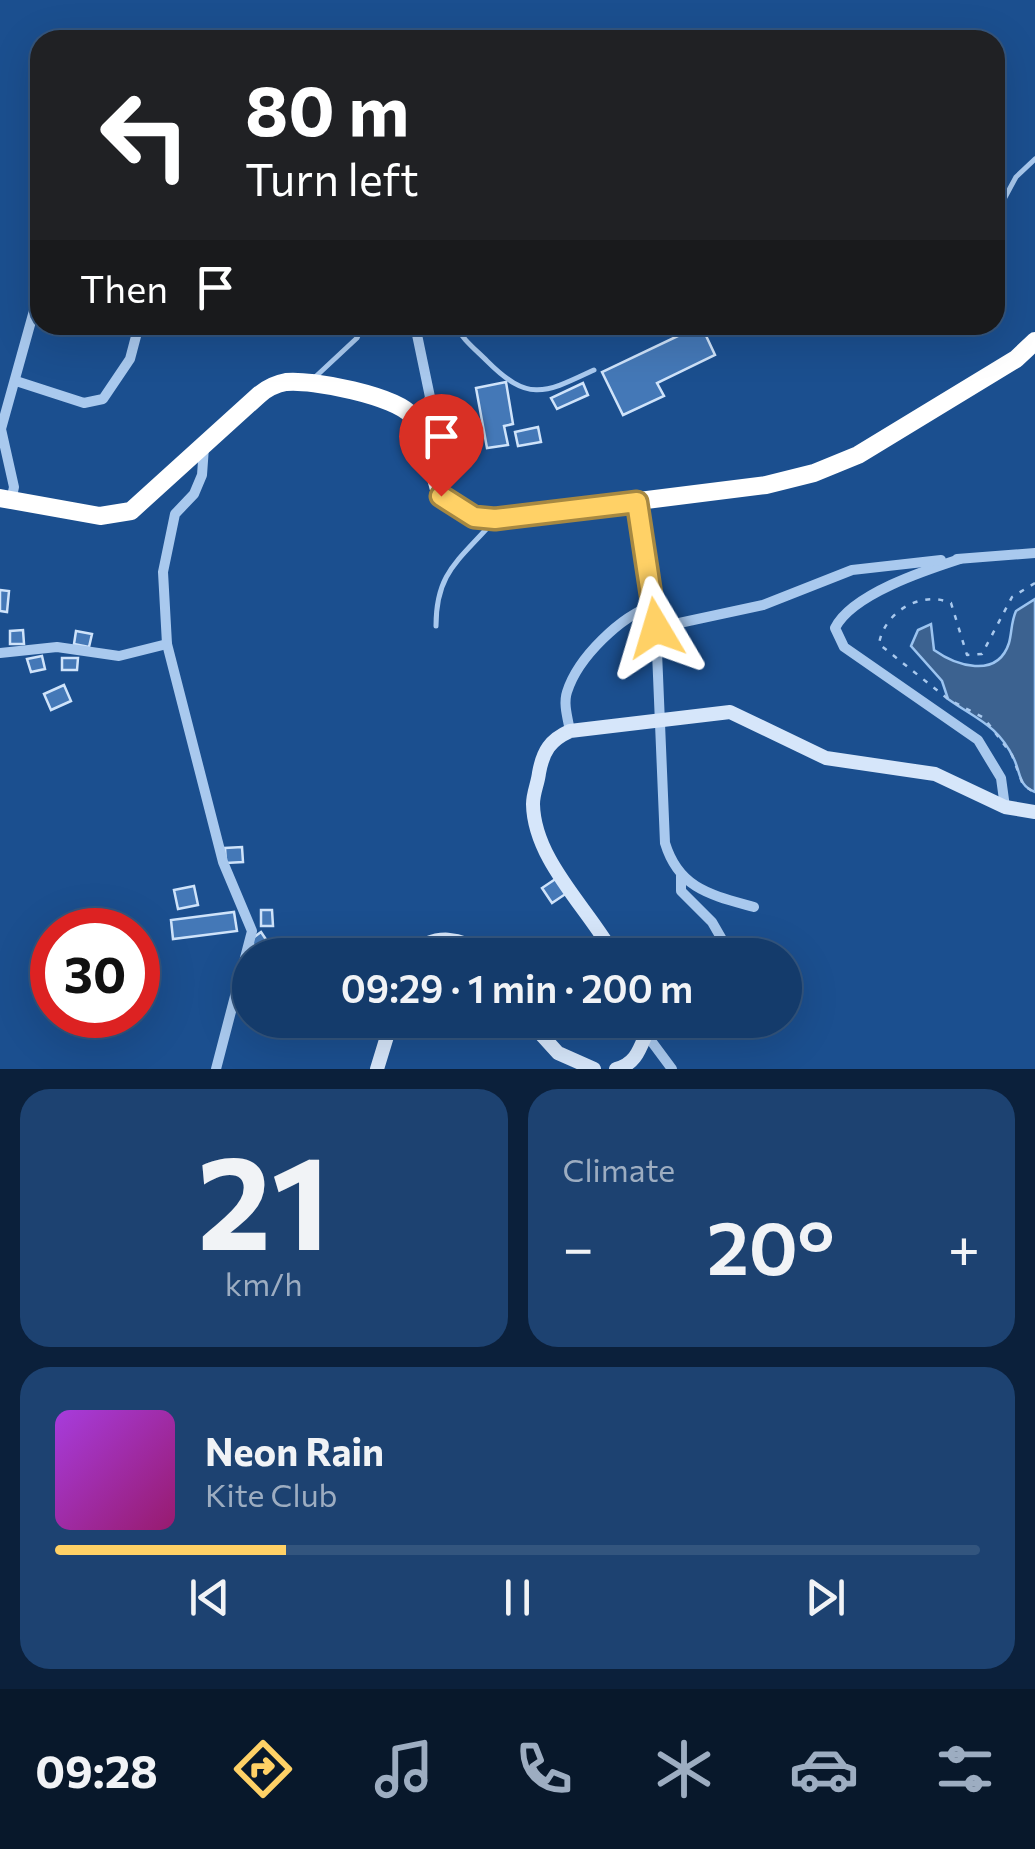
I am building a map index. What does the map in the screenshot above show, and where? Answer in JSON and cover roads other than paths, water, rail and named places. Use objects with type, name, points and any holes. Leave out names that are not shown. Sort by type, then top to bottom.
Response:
[{"type":"highway","points":[[6,499],[75,512],[122,514],[148,498],[273,386],[312,384],[398,405],[419,426],[441,496],[474,517],[495,519],[766,485],[814,473],[858,455],[1016,359],[1035,341]]},
{"type":"street","points":[[6,499],[14,487],[1,430],[30,327]]},
{"type":"street","points":[[16,380],[84,403],[103,399],[130,359],[136,335]]},
{"type":"street","points":[[418,335],[430,398],[419,426]]},
{"type":"street","points":[[204,447],[202,475],[194,494],[175,514],[162,572],[168,644],[223,862],[252,931],[216,1069]]},
{"type":"street","points":[[637,502],[654,606],[665,842],[672,867],[710,894],[754,907]]},
{"type":"street","points":[[656,628],[763,604],[836,574],[870,566],[1035,553]]},
{"type":"street","points":[[960,558],[880,590],[842,617],[835,628],[838,640],[978,740],[1001,778],[1005,806]]},
{"type":"street","points":[[870,566],[880,590]]},
{"type":"street","points":[[570,731],[565,698],[576,673],[627,618],[654,606]]},
{"type":"street","points":[[0,653],[57,647],[120,656],[168,644]]},
{"type":"street","points":[[603,938],[558,870],[536,823],[533,804],[541,760],[551,742],[570,731],[730,712],[826,758],[935,774],[1005,806],[1035,812]]},
{"type":"street","points":[[681,876],[680,891],[712,922],[722,938]]},
{"type":"street","points":[[377,1069],[386,1038]]},
{"type":"street","points":[[544,1038],[558,1053],[594,1069]]},
{"type":"street","points":[[616,1069],[634,1060],[641,1038]]},
{"type":"street","points":[[651,1038],[672,1069]]},
{"type":"lane","points":[[1005,197],[1016,177],[1035,159]]},
{"type":"lane","points":[[312,384],[313,374],[358,335]]},
{"type":"lane","points":[[462,335],[506,380],[527,390],[553,389],[594,370]]},
{"type":"lane","points":[[436,626],[436,594],[448,572],[495,519]]},
{"type":"water","points":[[1035,599],[1035,792],[1023,782],[1001,738],[948,699],[942,681],[911,646],[918,630],[931,624],[934,650],[943,656],[975,666],[995,662],[1009,643],[1016,611]]}]
